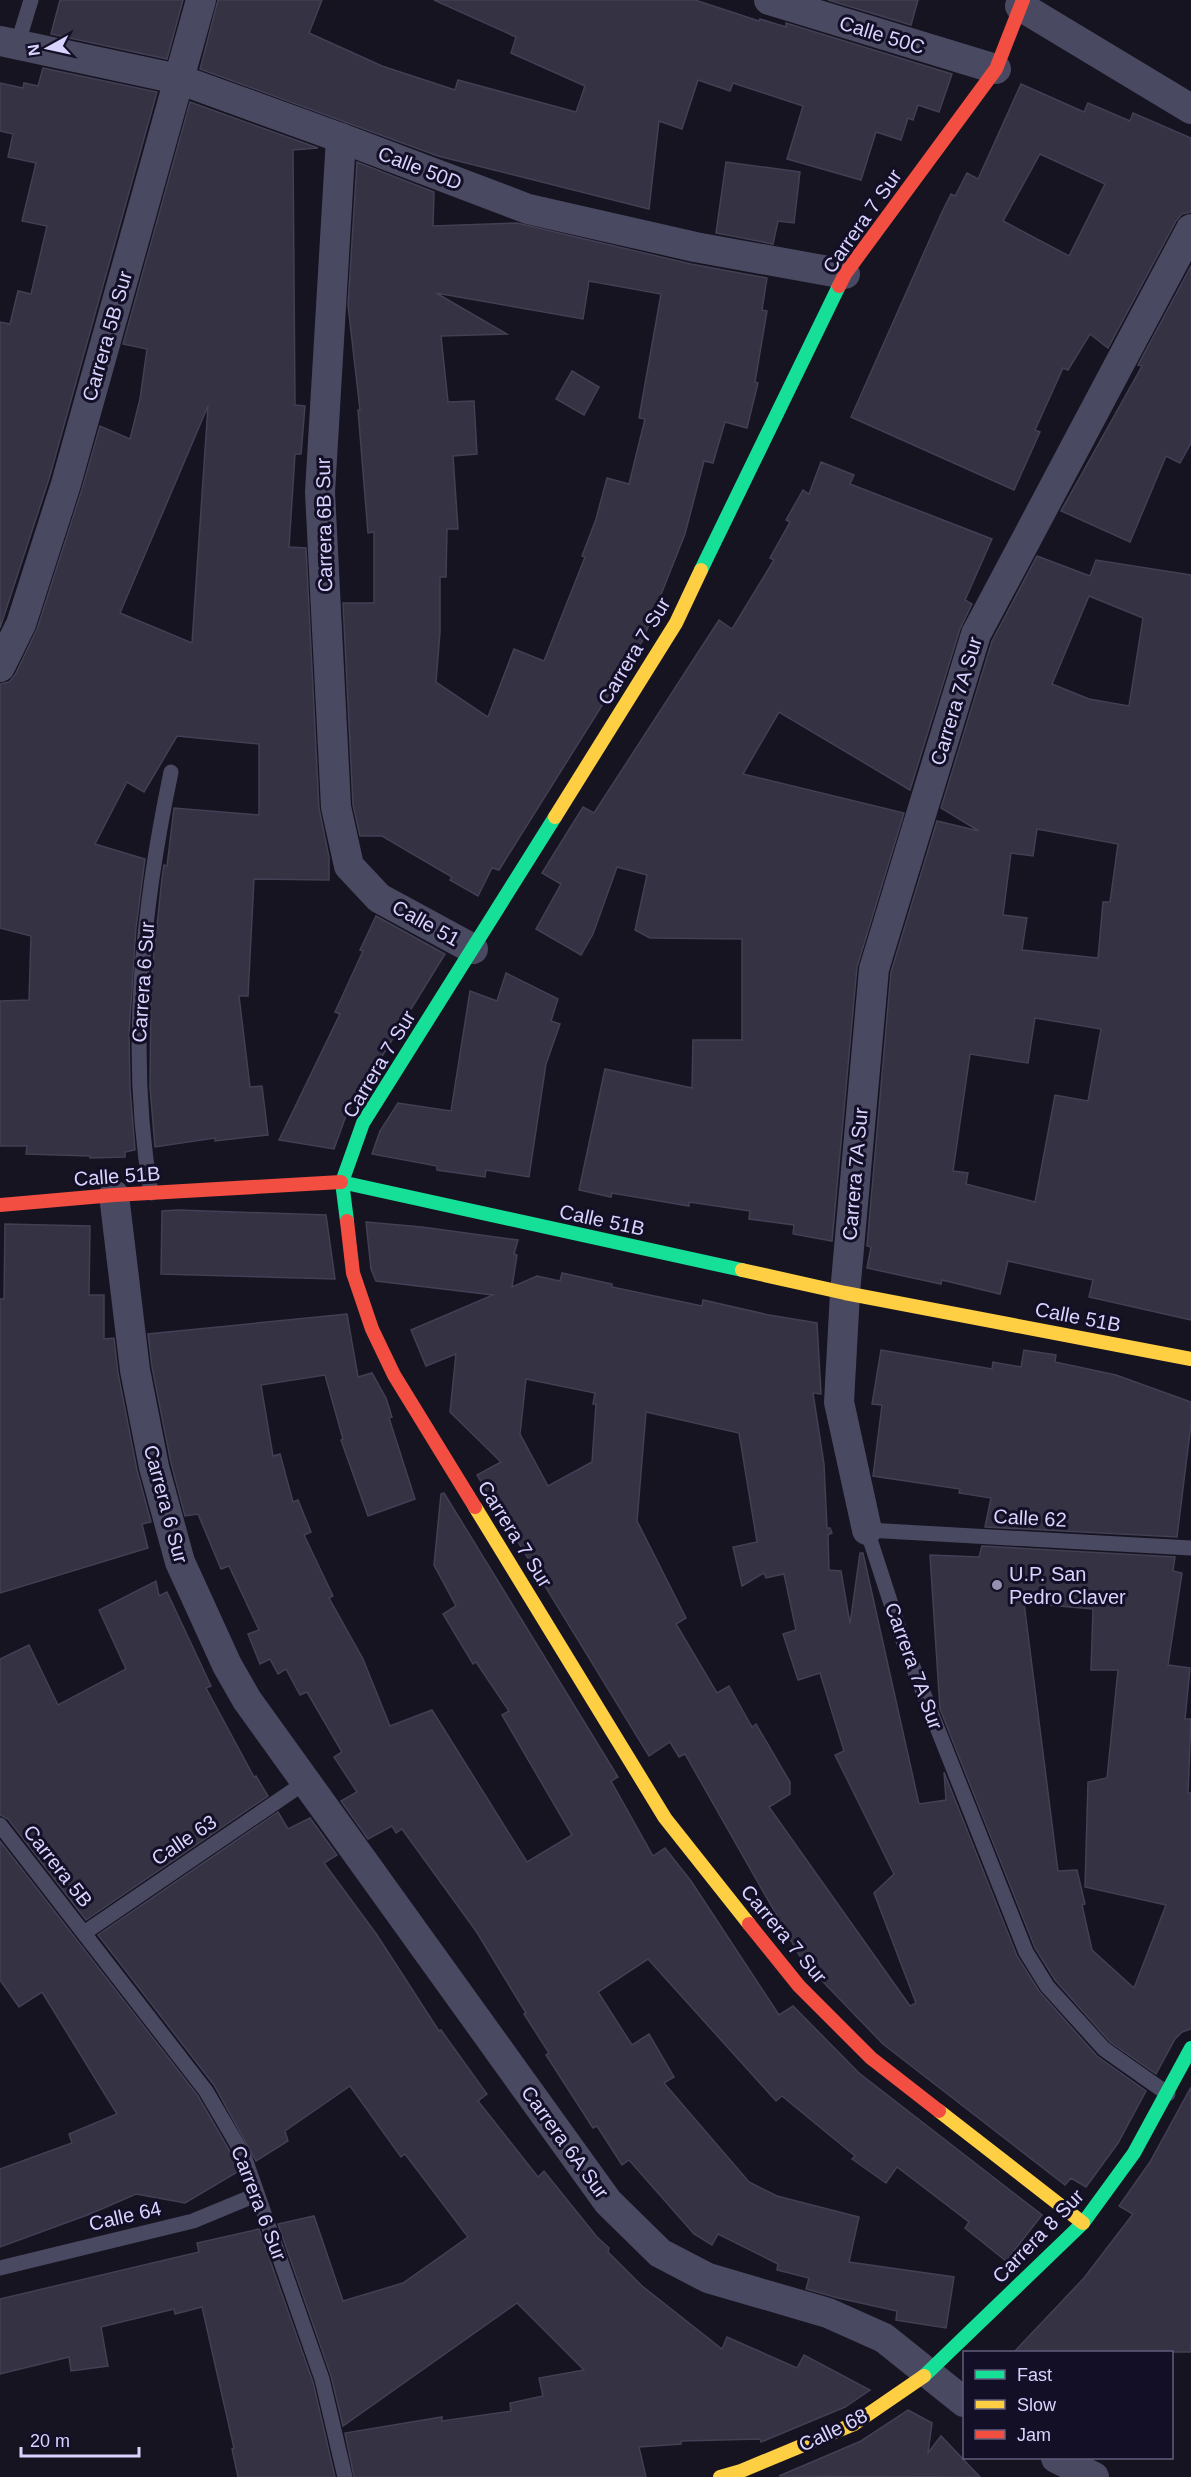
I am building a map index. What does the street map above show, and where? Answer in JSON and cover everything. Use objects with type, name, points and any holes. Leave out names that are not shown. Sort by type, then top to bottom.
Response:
[{"type":"street","name":"Carrera 5B Sur","points":[[0,667],[21,624],[66,484],[201,0]]},
{"type":"street","name":"Calle 50C","points":[[769,0],[996,69]]},
{"type":"street","name":"Carrera 7 Sur","points":[[1022,3],[996,69],[845,274],[676,623],[363,1123],[342,1182],[353,1273],[372,1329],[394,1375],[665,1818],[799,1986],[871,2058],[1083,2223]]},
{"type":"street","points":[[1022,3],[1191,109]]},
{"type":"street","name":"Calle 50D","points":[[8,44],[178,79],[528,209],[695,247],[845,274]]},
{"type":"street","name":"Carrera 6B Sur","points":[[341,138],[320,492],[335,795],[349,866],[380,898]]},
{"type":"street","name":"Carrera 7A Sur","points":[[867,1530],[839,1402],[845,1293],[874,969],[976,634],[1191,229]]},
{"type":"street","name":"Calle 51","points":[[380,898],[473,949]]},
{"type":"street","name":"Calle 51B","points":[[0,1205],[114,1195],[342,1182],[845,1293],[1191,1359]]},
{"type":"street","name":"Carrera 6 Sur","points":[[114,1195],[135,1370],[154,1467],[180,1562],[227,1665],[242,1691],[307,1781]]},
{"type":"street","name":"Carrera 6A Sur","points":[[307,1781],[608,2202],[660,2253],[708,2278],[828,2313],[884,2338],[929,2373]]},
{"type":"street","name":"Carrera 8 Sur","points":[[929,2373],[1083,2223],[1134,2153],[1191,2048]]},
{"type":"street","points":[[929,2373],[963,2401]]},
{"type":"street","name":"Calle 68","points":[[720,2477],[741,2471],[854,2424],[929,2373]]},
{"type":"street","points":[[1060,2459],[1094,2477]]},
{"type":"lane","points":[[8,44],[31,0]]},
{"type":"lane","name":"Carrera 6 Sur","points":[[151,1193],[143,1148],[138,1049],[140,998],[156,845],[171,772]]},
{"type":"lane","name":"Calle 62","points":[[867,1530],[1191,1548]]},
{"type":"lane","name":"Carrera 7A Sur","points":[[867,1530],[904,1644],[1026,1952],[1047,1986],[1104,2049],[1168,2094]]},
{"type":"lane","name":"Calle 63","points":[[84,1933],[307,1781]]},
{"type":"lane","name":"Carrera 5B","points":[[0,1825],[84,1933]]},
{"type":"lane","name":"Carrera 6 Sur","points":[[84,1933],[206,2091],[244,2156],[322,2379],[345,2477]]},
{"type":"lane","name":"Calle 64","points":[[0,2268],[193,2221],[256,2195]]},
{"type":"building","points":[[60,0],[183,0],[167,59],[51,34]]},
{"type":"building","points":[[218,0],[322,0],[309,33],[382,66],[455,90],[458,80],[576,112],[585,86],[511,53],[516,37],[434,0],[695,0],[759,21],[760,19],[786,27],[786,23],[952,74],[939,112],[918,105],[913,120],[908,118],[901,140],[876,132],[861,180],[787,159],[803,106],[733,83],[730,91],[698,80],[682,129],[659,121],[649,209],[438,156],[200,69]]},
{"type":"building","points":[[828,0],[918,0],[911,25]]},
{"type":"building","points":[[43,68],[157,92],[49,479],[0,628],[0,322],[10,324],[18,291],[31,294],[47,226],[22,221],[36,163],[8,157],[13,134],[0,131],[0,83],[23,88],[24,83],[38,86]]},
{"type":"building","points":[[1021,84],[1084,112],[1088,103],[1130,121],[1133,113],[1191,138],[1191,212],[1182,214],[1176,221],[1108,348],[1090,334],[1068,370],[1063,368],[1035,430],[1040,432],[1014,490],[851,417],[951,194],[955,196],[967,173],[978,179]],"holes":[[[1040,154],[1105,184],[1069,256],[1003,221]]]},
{"type":"building","points":[[190,102],[318,148],[293,150],[295,405],[305,406],[301,454],[295,454],[289,547],[306,548],[319,808],[329,857],[329,880],[254,879],[248,996],[239,996],[250,1087],[262,1086],[268,1135],[215,1141],[215,1138],[155,1147],[150,1087],[151,982],[162,878],[164,865],[167,866],[174,808],[259,815],[259,744],[177,736],[144,792],[127,782],[95,844],[145,859],[136,928],[129,1034],[135,1150],[125,1152],[125,1157],[90,1158],[90,1156],[26,1154],[27,1146],[0,1146],[0,1001],[29,1000],[31,936],[0,928],[0,684],[9,682],[15,675],[37,629],[100,426],[130,439],[140,399],[147,349],[123,344]],"holes":[[[208,406],[192,643],[120,613]]]},
{"type":"building","points":[[357,162],[434,192],[433,226],[517,223],[691,264],[767,278],[762,310],[767,311],[755,382],[758,383],[747,428],[725,422],[713,463],[704,461],[685,534],[643,640],[499,870],[492,868],[478,896],[450,880],[452,877],[382,836],[360,836],[353,805],[343,603],[374,603],[374,532],[368,533],[358,410],[360,410],[348,305]],"holes":[[[589,281],[661,294],[639,418],[645,419],[629,484],[607,478],[596,519],[582,556],[585,557],[544,661],[514,649],[488,717],[436,682],[440,632],[440,577],[446,577],[447,529],[458,529],[453,456],[477,454],[474,401],[448,402],[441,336],[507,334],[436,293],[583,319]]]},
{"type":"building","points":[[726,162],[800,172],[794,223],[778,221],[773,244],[716,233]]},
{"type":"building","points":[[1191,266],[1191,443],[1180,463],[1166,456],[1130,542],[1061,511],[1142,366],[1138,365]]},
{"type":"building","points":[[572,371],[599,387],[584,415],[556,399]]},
{"type":"building","points":[[821,462],[854,475],[850,484],[992,539],[965,600],[972,604],[960,629],[910,790],[779,712],[743,774],[904,813],[857,967],[832,1241],[793,1234],[794,1225],[749,1219],[750,1211],[689,1202],[689,1206],[612,1193],[611,1197],[579,1190],[605,1069],[692,1088],[693,1040],[742,1040],[742,939],[650,938],[635,930],[647,875],[617,867],[593,934],[581,955],[536,929],[561,884],[542,873],[583,807],[594,813],[719,620],[732,629],[774,560],[770,558],[790,522],[786,520],[803,490],[809,494]]},
{"type":"building","points":[[1037,556],[1090,576],[1096,560],[1191,575],[1191,1320],[1089,1297],[1093,1280],[1008,1261],[1000,1294],[942,1280],[941,1284],[867,1268],[871,1247],[867,1246],[891,972],[937,821],[979,831],[941,808],[992,641]],"holes":[[[1089,596],[1143,618],[1129,706],[1089,699],[1052,684]],[[1037,829],[1118,844],[1110,902],[1103,902],[1098,958],[1022,950],[1027,918],[1003,915],[1011,853],[1033,856]],[[1035,1018],[1101,1029],[1088,1101],[1055,1095],[1035,1202],[966,1184],[968,1173],[953,1171],[970,1054],[1028,1063]]]},
{"type":"building","points":[[376,916],[445,954],[347,1113],[334,1149],[279,1140],[340,1014],[335,1012]]},
{"type":"building","points":[[506,973],[558,999],[551,1021],[560,1024],[546,1064],[529,1177],[486,1170],[485,1177],[437,1170],[437,1166],[372,1154],[380,1131],[398,1103],[451,1111],[470,991],[497,1001]]},
{"type":"building","points":[[162,1211],[326,1215],[335,1279],[161,1274]]},
{"type":"building","points":[[366,1222],[422,1227],[518,1240],[514,1254],[517,1255],[512,1287],[537,1276],[560,1281],[562,1273],[612,1284],[612,1287],[702,1306],[703,1300],[817,1323],[821,1394],[813,1393],[824,1464],[827,1528],[830,1528],[832,1533],[828,1535],[829,1570],[841,1571],[850,1624],[860,1553],[863,1553],[919,1804],[946,1800],[944,1772],[1017,1956],[1039,1991],[1097,2056],[1146,2091],[1118,2143],[1086,2187],[1071,2178],[1065,2185],[883,2044],[802,1960],[685,1754],[679,1757],[670,1742],[649,1756],[477,1475],[501,1462],[450,1412],[456,1354],[426,1366],[411,1330],[493,1295],[376,1281],[371,1269]],"holes":[[[526,1379],[595,1393],[592,1462],[548,1486],[520,1434]],[[646,1412],[739,1433],[757,1542],[733,1547],[742,1586],[764,1573],[766,1578],[784,1574],[796,1630],[783,1634],[798,1680],[820,1673],[844,1751],[835,1755],[894,1874],[874,1893],[916,2003],[910,2006],[769,1807],[790,1794],[790,1782],[756,1724],[752,1727],[729,1686],[717,1693],[676,1624],[686,1618],[637,1521]]]},
{"type":"building","points":[[5,1224],[90,1226],[89,1295],[104,1295],[104,1339],[114,1338],[118,1373],[137,1470],[151,1522],[142,1524],[148,1548],[0,1593],[0,1299],[4,1299]]},
{"type":"building","points":[[347,1314],[358,1377],[372,1373],[386,1398],[392,1417],[389,1418],[415,1499],[368,1516],[341,1440],[343,1439],[325,1375],[261,1385],[273,1456],[280,1454],[293,1502],[298,1500],[311,1532],[304,1535],[333,1596],[329,1598],[363,1659],[390,1726],[432,1710],[527,1862],[572,1835],[502,1715],[509,1711],[476,1662],[473,1664],[443,1614],[456,1606],[434,1565],[441,1494],[444,1493],[618,1777],[611,1781],[653,1856],[665,1848],[691,1881],[779,2015],[793,2006],[859,2073],[1042,2215],[1006,2261],[965,2228],[969,2222],[897,2167],[886,2183],[852,2159],[855,2156],[782,2096],[776,2101],[648,1959],[598,1992],[632,2045],[649,2034],[674,2077],[664,2083],[749,2182],[777,2196],[859,2217],[849,2262],[954,2277],[946,2328],[896,2320],[897,2311],[806,2289],[809,2278],[777,2270],[778,2264],[718,2234],[712,2245],[694,2234],[629,2160],[622,2165],[597,2126],[593,2128],[546,2055],[549,2053],[476,1931],[402,1829],[396,1833],[392,1826],[368,1839],[341,1801],[357,1792],[334,1757],[342,1752],[307,1692],[300,1695],[286,1669],[278,1674],[270,1659],[260,1664],[248,1634],[259,1630],[229,1566],[221,1569],[198,1514],[185,1516],[171,1463],[152,1367],[148,1334]]},
{"type":"building","points":[[881,1350],[992,1369],[993,1362],[1021,1367],[1024,1350],[1056,1355],[1055,1362],[1116,1375],[1191,1402],[1191,1424],[1177,1537],[985,1527],[991,1498],[959,1493],[960,1489],[873,1476],[882,1405],[872,1404]]},
{"type":"building","points":[[982,1546],[1175,1557],[1173,1571],[1182,1573],[1168,1665],[1190,1668],[1185,1719],[1191,1719],[1188,1793],[1191,1793],[1191,2029],[1182,2032],[1175,2039],[1156,2074],[1110,2042],[1055,1980],[1035,1948],[940,1709],[930,1555],[979,1557]],"holes":[[[1024,1603],[1093,1609],[1091,1670],[1118,1670],[1107,1778],[1088,1782],[1085,1887],[1166,1905],[1134,1988],[1092,1950],[1077,1870],[1058,1871]]]},
{"type":"building","points":[[156,1581],[159,1596],[167,1592],[211,1686],[206,1688],[254,1777],[256,1776],[268,1796],[86,1920],[8,1819],[0,1815],[0,1659],[29,1645],[58,1705],[126,1669],[99,1610]]},
{"type":"building","points":[[278,1812],[288,1829],[310,1818],[337,1855],[324,1863],[377,1935],[439,2031],[441,2030],[487,2094],[478,2101],[538,2177],[544,2171],[597,2237],[609,2248],[608,2252],[642,2286],[722,2349],[727,2337],[797,2368],[804,2355],[870,2390],[845,2407],[761,2442],[760,2439],[681,2441],[681,2444],[639,2447],[646,2477],[354,2477],[345,2433],[442,2417],[442,2421],[511,2411],[510,2403],[543,2396],[539,2378],[584,2370],[517,2303],[343,2426],[331,2376],[278,2224],[314,2216],[343,2301],[403,2283],[468,2237],[405,2154],[401,2157],[350,2086],[285,2131],[288,2141],[256,2161],[214,2085],[98,1935]]},
{"type":"building","points":[[0,1841],[198,2096],[239,2171],[185,2203],[136,2194],[90,2214],[0,2247],[0,2169],[72,2143],[69,2134],[117,2114],[42,1992],[19,2007],[0,1980]]},
{"type":"building","points":[[1191,2087],[1191,2352],[1015,2351],[1084,2278],[1133,2214],[1119,2206],[1150,2162]]},
{"type":"building","points":[[259,2229],[313,2382],[335,2477],[238,2477],[232,2449],[234,2448],[202,2307],[175,2314],[174,2309],[101,2327],[108,2366],[71,2371],[69,2357],[0,2374],[0,2299],[199,2252],[197,2243]]},
{"type":"building","points":[[908,2410],[932,2423],[928,2453],[941,2436],[980,2477],[779,2476],[861,2441]]},
{"type":"traffic: fast","points":[[701,570],[839,286]]},
{"type":"traffic: fast","points":[[347,1221],[342,1182],[363,1123],[555,817]]},
{"type":"traffic: fast","points":[[341,1182],[742,1270]]},
{"type":"traffic: fast","points":[[924,2376],[1083,2223],[1134,2153],[1191,2048]]},
{"type":"traffic: slow","points":[[555,817],[676,623],[701,570]]},
{"type":"traffic: slow","points":[[742,1270],[845,1293],[1191,1359]]},
{"type":"traffic: slow","points":[[475,1507],[665,1818],[749,1924]]},
{"type":"traffic: slow","points":[[939,2111],[1083,2223]]},
{"type":"traffic: slow","points":[[720,2477],[741,2471],[854,2424],[924,2376]]},
{"type":"traffic: jam","points":[[839,286],[845,274],[996,69],[1023,0]]},
{"type":"traffic: jam","points":[[0,1205],[114,1195],[341,1182]]},
{"type":"traffic: jam","points":[[347,1221],[353,1273],[372,1329],[394,1375],[475,1507]]},
{"type":"traffic: jam","points":[[749,1924],[799,1986],[871,2058],[939,2111]]},
{"type":"place","name":"U.P. San Pedro Claver","points":[[997,1585]]}]
